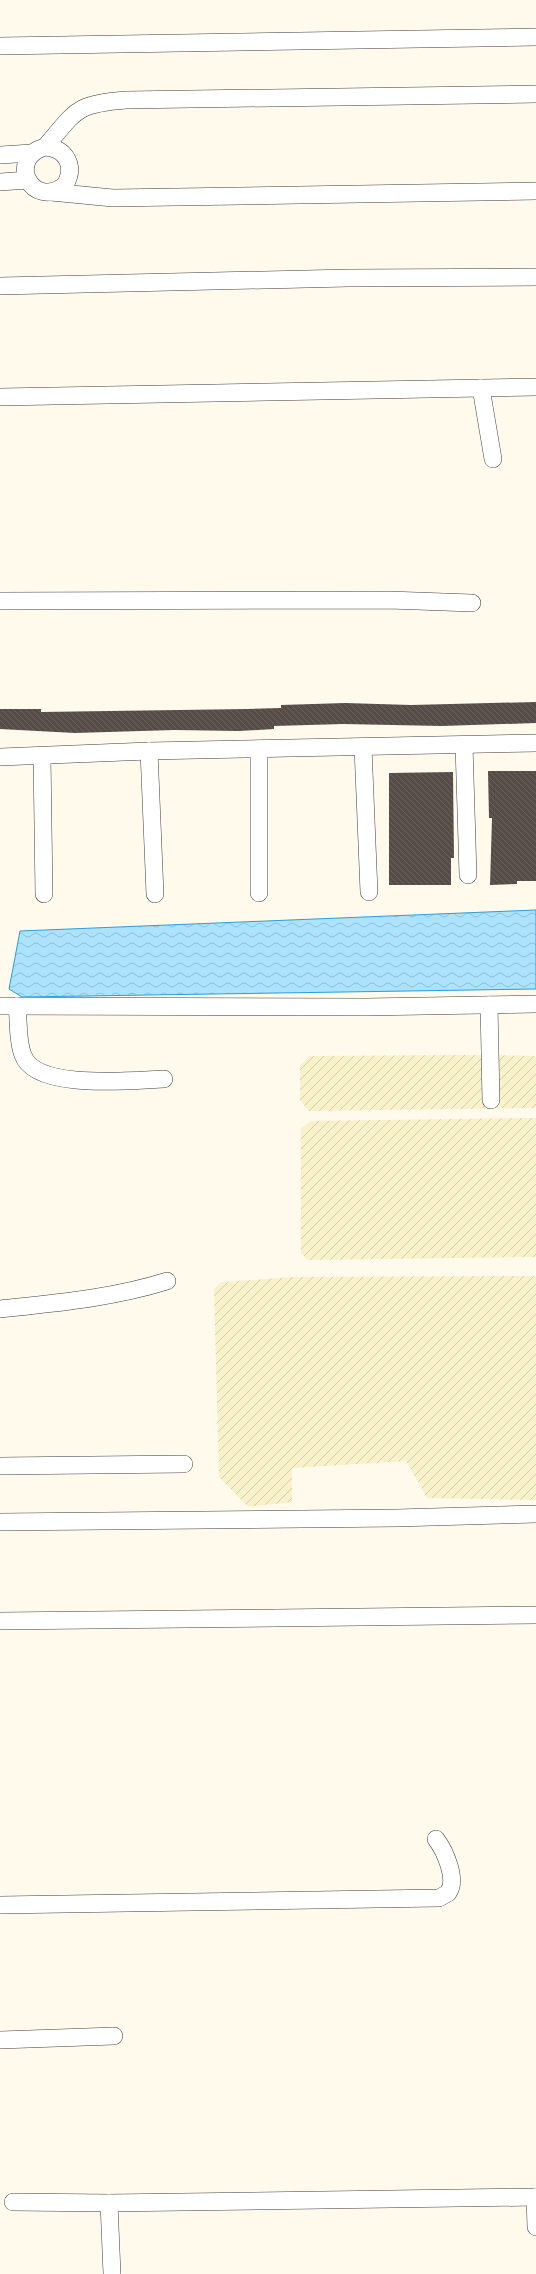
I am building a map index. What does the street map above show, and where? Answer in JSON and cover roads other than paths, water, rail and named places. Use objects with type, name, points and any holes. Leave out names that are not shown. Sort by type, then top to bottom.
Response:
[{"type":"street","points":[[0,46],[536,37]]},
{"type":"street","points":[[536,94],[101,102],[77,110],[25,166],[28,180],[38,190],[113,198],[536,191]]},
{"type":"street","points":[[0,154],[39,150],[60,150],[70,163],[69,178],[65,184],[51,192]]},
{"type":"street","points":[[0,182],[28,180]]},
{"type":"street","points":[[0,286],[348,278],[536,277]]},
{"type":"street","points":[[0,397],[536,387]]},
{"type":"street","points":[[481,388],[493,459]]},
{"type":"street","points":[[0,601],[389,600],[472,603]]},
{"type":"street","points":[[0,757],[149,751],[536,743]]},
{"type":"street","points":[[464,745],[468,875]]},
{"type":"street","points":[[363,747],[369,892]]},
{"type":"street","points":[[259,749],[259,893]]},
{"type":"street","points":[[149,751],[154,894]]},
{"type":"street","points":[[42,756],[44,894]]},
{"type":"street","points":[[0,1006],[368,1007],[536,1004]]},
{"type":"street","points":[[489,1005],[491,1100]]},
{"type":"street","points":[[17,1006],[23,1056],[32,1066],[48,1075],[75,1081],[164,1079]]},
{"type":"street","points":[[0,1309],[66,1302],[141,1290],[167,1281]]},
{"type":"street","points":[[0,1466],[184,1464]]},
{"type":"street","points":[[0,1522],[397,1518],[536,1514]]},
{"type":"street","points":[[0,1621],[536,1615]]},
{"type":"street","points":[[0,1905],[439,1898],[448,1894],[452,1885],[448,1860],[436,1839]]},
{"type":"street","points":[[0,2040],[114,2036]]},
{"type":"street","points":[[13,2202],[109,2203],[535,2197],[536,2227]]},
{"type":"street","points":[[109,2203],[112,2274]]},
{"type":"water","points":[[536,910],[536,989],[22,997],[9,989],[20,931]]}]
